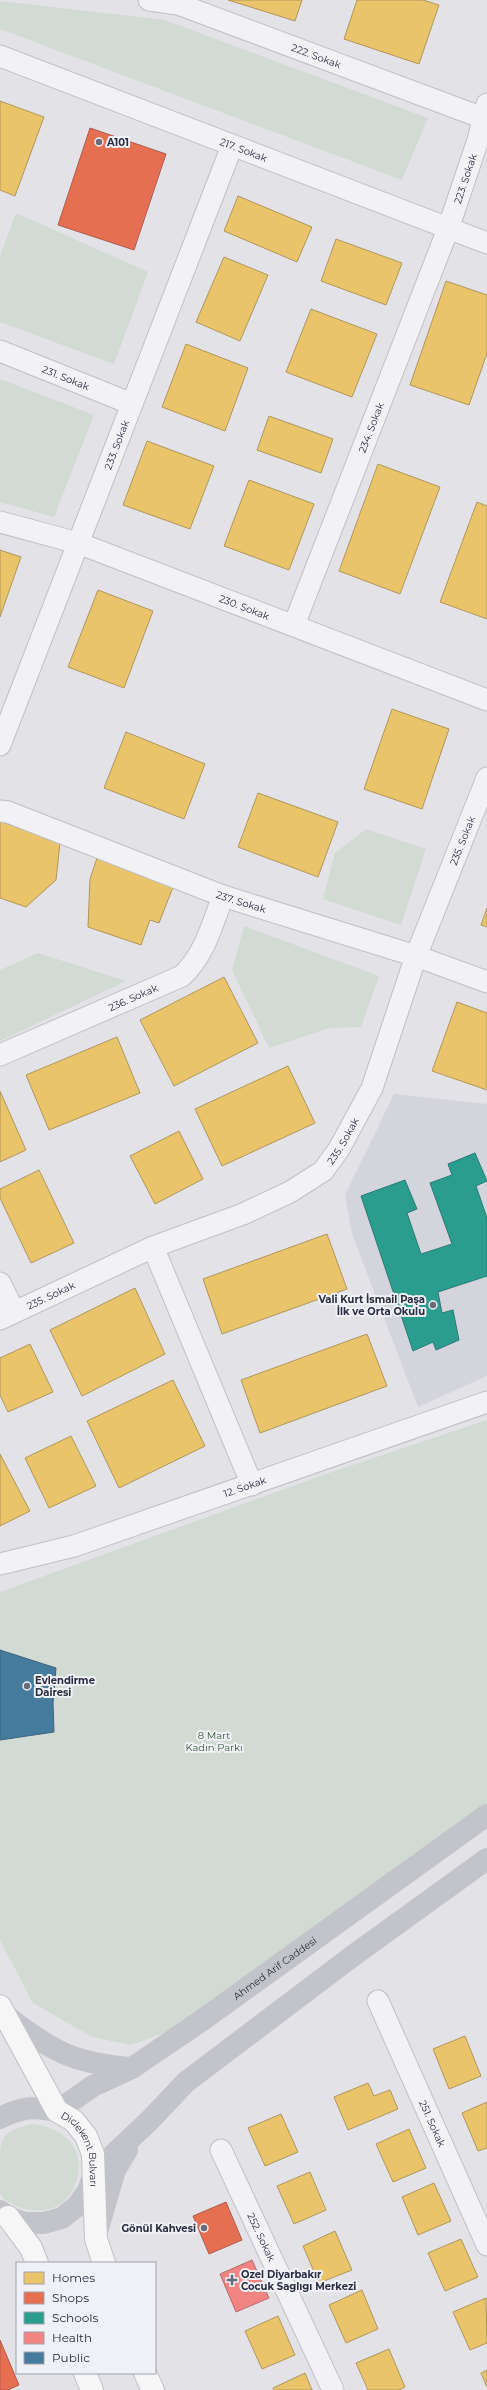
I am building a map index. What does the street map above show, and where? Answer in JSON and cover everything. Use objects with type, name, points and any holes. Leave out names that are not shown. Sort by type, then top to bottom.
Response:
[{"type":"main road","name":"Ahmed Arif Caddesi","points":[[57,2111],[93,2086],[132,2068],[202,2021],[487,1815]]},
{"type":"main road","points":[[4,2214],[32,2223],[44,2223],[62,2218],[77,2206],[88,2191],[94,2173],[150,2120],[186,2082],[354,1955],[487,1859]]},
{"type":"main road","points":[[3,2011],[44,2045],[70,2057],[102,2066],[132,2068]]},
{"type":"main road","name":"Diclekent Bulvarı","points":[[3,2011],[57,2111],[74,2121],[86,2136],[93,2154],[96,2239],[104,2262]]},
{"type":"main road","points":[[0,2118],[18,2109],[38,2107],[57,2111]]},
{"type":"main road","points":[[96,2239],[116,2170],[130,2144],[150,2120]]},
{"type":"main road","points":[[4,2214],[31,2248],[37,2262]]},
{"type":"main road","points":[[85,2374],[92,2390]]},
{"type":"main road","points":[[146,2374],[153,2390]]},
{"type":"street","name":"222. Sokak","points":[[149,0],[178,2],[485,111]]},
{"type":"street","name":"217. Sokak","points":[[0,56],[487,244]]},
{"type":"street","name":"223. Sokak","points":[[448,229],[485,111]]},
{"type":"street","name":"233. Sokak","points":[[0,745],[232,146]]},
{"type":"street","name":"234. Sokak","points":[[294,625],[448,229]]},
{"type":"street","name":"231. Sokak","points":[[0,351],[132,404]]},
{"type":"street","name":"230. Sokak","points":[[0,522],[78,542],[487,700]]},
{"type":"street","name":"235. Sokak","points":[[7,1315],[153,1247],[244,1214],[290,1192],[323,1171],[339,1149],[372,1088],[416,956],[487,778]]},
{"type":"street","name":"237. Sokak","points":[[0,811],[8,812],[223,896],[416,956],[487,982]]},
{"type":"street","name":"236. Sokak","points":[[0,1055],[182,976],[195,964],[205,946],[223,896]]},
{"type":"street","points":[[153,1247],[252,1484]]},
{"type":"street","points":[[0,1283],[7,1315]]},
{"type":"street","name":"12. Sokak","points":[[0,1564],[74,1546],[487,1402]]},
{"type":"street","name":"251. Sokak","points":[[378,2002],[487,2245]]},
{"type":"street","name":"252. Sokak","points":[[221,2150],[333,2390]]},
{"type":"shaded area","name":"Vali Kurt İsmail Paşa İlk ve Orta Okulu","points":[[394,1094],[487,1104],[487,1376],[418,1407],[352,1234],[345,1195]]},
{"type":"green space","points":[[0,1],[165,20],[428,118],[402,180],[0,29]]},
{"type":"green space","points":[[16,213],[148,272],[114,364],[0,322],[0,256]]},
{"type":"green space","points":[[0,379],[94,415],[54,517],[0,502]]},
{"type":"green space","points":[[366,829],[426,849],[401,925],[323,899],[335,853]]},
{"type":"green space","points":[[244,926],[379,976],[361,1027],[329,1028],[269,1048],[232,970]]},
{"type":"green space","points":[[38,953],[126,981],[0,1041],[0,970]]},
{"type":"green space","name":"8 Mart Kadın Parkı","points":[[487,1420],[487,1807],[174,2029],[131,2045],[92,2037],[33,2003],[0,1940],[0,1592],[326,1474]]},
{"type":"green space","points":[[32,2124],[57,2131],[66,2138],[73,2146],[77,2155],[79,2166],[77,2178],[67,2199],[52,2208],[35,2211],[19,2207],[6,2200],[0,2193],[0,2150],[4,2138],[14,2130]]},
{"type":"building: Homes","points":[[228,0],[302,0],[295,21]]},
{"type":"building: Homes","points":[[357,0],[423,0],[439,5],[419,64],[344,39]]},
{"type":"building: Homes","points":[[0,101],[44,117],[15,196],[0,190]]},
{"type":"building: Homes","points":[[238,196],[312,227],[297,262],[224,231]]},
{"type":"building: Homes","points":[[336,239],[402,263],[386,305],[321,281]]},
{"type":"building: Homes","points":[[224,257],[268,275],[240,341],[196,322]]},
{"type":"building: Homes","points":[[446,281],[487,295],[487,353],[469,405],[410,385]]},
{"type":"building: Homes","points":[[311,309],[377,334],[352,397],[286,372]]},
{"type":"building: Homes","points":[[186,344],[248,368],[225,431],[162,407]]},
{"type":"building: Homes","points":[[269,416],[333,439],[321,473],[257,450]]},
{"type":"building: Homes","points":[[147,441],[214,466],[190,529],[123,505]]},
{"type":"building: Homes","points":[[378,464],[440,487],[400,594],[339,571]]},
{"type":"building: Homes","points":[[249,480],[314,504],[289,570],[224,546]]},
{"type":"building: Homes","points":[[477,502],[487,506],[487,619],[440,602]]},
{"type":"building: Homes","points":[[0,550],[21,557],[0,617]]},
{"type":"building: Homes","points":[[98,590],[153,611],[124,688],[68,667]]},
{"type":"building: Homes","points":[[392,709],[449,729],[422,809],[364,789]]},
{"type":"building: Homes","points":[[126,732],[205,764],[184,819],[104,788]]},
{"type":"building: Homes","points":[[258,793],[338,822],[318,877],[238,847]]},
{"type":"building: Homes","points":[[0,821],[60,843],[56,880],[26,907],[0,898]]},
{"type":"building: Homes","points":[[97,858],[173,887],[159,923],[150,920],[141,945],[88,927],[90,879]]},
{"type":"building: Homes","points":[[487,908],[487,927],[481,925]]},
{"type":"building: Homes","points":[[224,977],[258,1043],[174,1086],[140,1020]]},
{"type":"building: Homes","points":[[457,1002],[487,1013],[487,1090],[432,1071]]},
{"type":"building: Homes","points":[[117,1037],[140,1093],[49,1130],[26,1075]]},
{"type":"building: Homes","points":[[288,1066],[315,1123],[222,1166],[195,1109]]},
{"type":"building: Homes","points":[[0,1091],[26,1150],[0,1162]]},
{"type":"building: Homes","points":[[179,1131],[203,1179],[155,1204],[130,1156]]},
{"type":"building: Homes","points":[[39,1170],[74,1243],[31,1263],[0,1198],[0,1189]]},
{"type":"building: Homes","points":[[327,1234],[347,1289],[222,1334],[203,1279]]},
{"type":"building: Homes","points":[[135,1288],[165,1354],[82,1396],[50,1330]]},
{"type":"building: Homes","points":[[367,1334],[387,1386],[260,1433],[241,1380]]},
{"type":"building: Homes","points":[[30,1344],[53,1392],[8,1412],[0,1395],[0,1358]]},
{"type":"building: Homes","points":[[173,1380],[205,1446],[119,1488],[87,1421]]},
{"type":"building: Homes","points":[[71,1436],[96,1486],[49,1508],[25,1458]]},
{"type":"building: Homes","points":[[0,1454],[30,1511],[0,1526]]},
{"type":"building: Homes","points":[[465,2036],[481,2076],[449,2089],[433,2049]]},
{"type":"building: Homes","points":[[368,2083],[374,2096],[390,2090],[398,2109],[348,2130],[334,2097]]},
{"type":"building: Homes","points":[[487,2102],[487,2148],[478,2151],[462,2113]]},
{"type":"building: Homes","points":[[281,2114],[298,2152],[265,2166],[248,2128]]},
{"type":"building: Homes","points":[[409,2129],[426,2168],[393,2182],[376,2144]]},
{"type":"building: Homes","points":[[310,2172],[326,2210],[294,2224],[277,2186]]},
{"type":"building: Homes","points":[[434,2183],[451,2221],[418,2235],[402,2197]]},
{"type":"building: Homes","points":[[335,2231],[352,2270],[319,2283],[303,2246]]},
{"type":"building: Homes","points":[[461,2239],[478,2277],[445,2291],[428,2253]]},
{"type":"building: Homes","points":[[362,2290],[378,2329],[346,2343],[329,2305]]},
{"type":"building: Homes","points":[[486,2298],[487,2343],[470,2350],[453,2312]]},
{"type":"building: Homes","points":[[278,2316],[295,2355],[262,2369],[245,2331]]},
{"type":"building: Homes","points":[[389,2349],[405,2387],[399,2390],[368,2390],[356,2363]]},
{"type":"building: Homes","points":[[487,2370],[487,2387],[481,2373]]},
{"type":"building: Homes","points":[[305,2373],[312,2390],[274,2390],[273,2388]]},
{"type":"building: Shops","points":[[90,128],[166,154],[134,250],[58,225]]},
{"type":"building: Shops","points":[[226,2202],[242,2240],[209,2254],[193,2216]]},
{"type":"building: Shops","points":[[0,2340],[19,2385],[8,2390],[0,2390]]},
{"type":"building: Schools","points":[[475,1153],[487,1181],[476,1186],[487,1218],[487,1276],[438,1292],[442,1313],[453,1310],[459,1340],[436,1350],[433,1342],[413,1351],[361,1196],[405,1180],[417,1209],[407,1213],[421,1254],[452,1244],[430,1183],[452,1175],[448,1164]]},
{"type":"building: Health","points":[[252,2260],[269,2298],[236,2312],[220,2274]]},
{"type":"building: Public","name":"Evlendirme Dairesi","points":[[0,1650],[56,1668],[53,1703],[54,1732],[0,1740]]},
{"type":"place","name":"A101","points":[[99,142]]},
{"type":"place","name":"Vali Kurt İsmail Paşa İlk ve Orta Okulu","points":[[433,1305]]},
{"type":"place","name":"Evlendirme Dairesi","points":[[27,1686]]},
{"type":"place","name":"Gönül Kahvesi","points":[[204,2228]]},
{"type":"place","name":"Ozel Diyarbakır Cocuk Saglıgı Merkezi","points":[[232,2280]]}]
